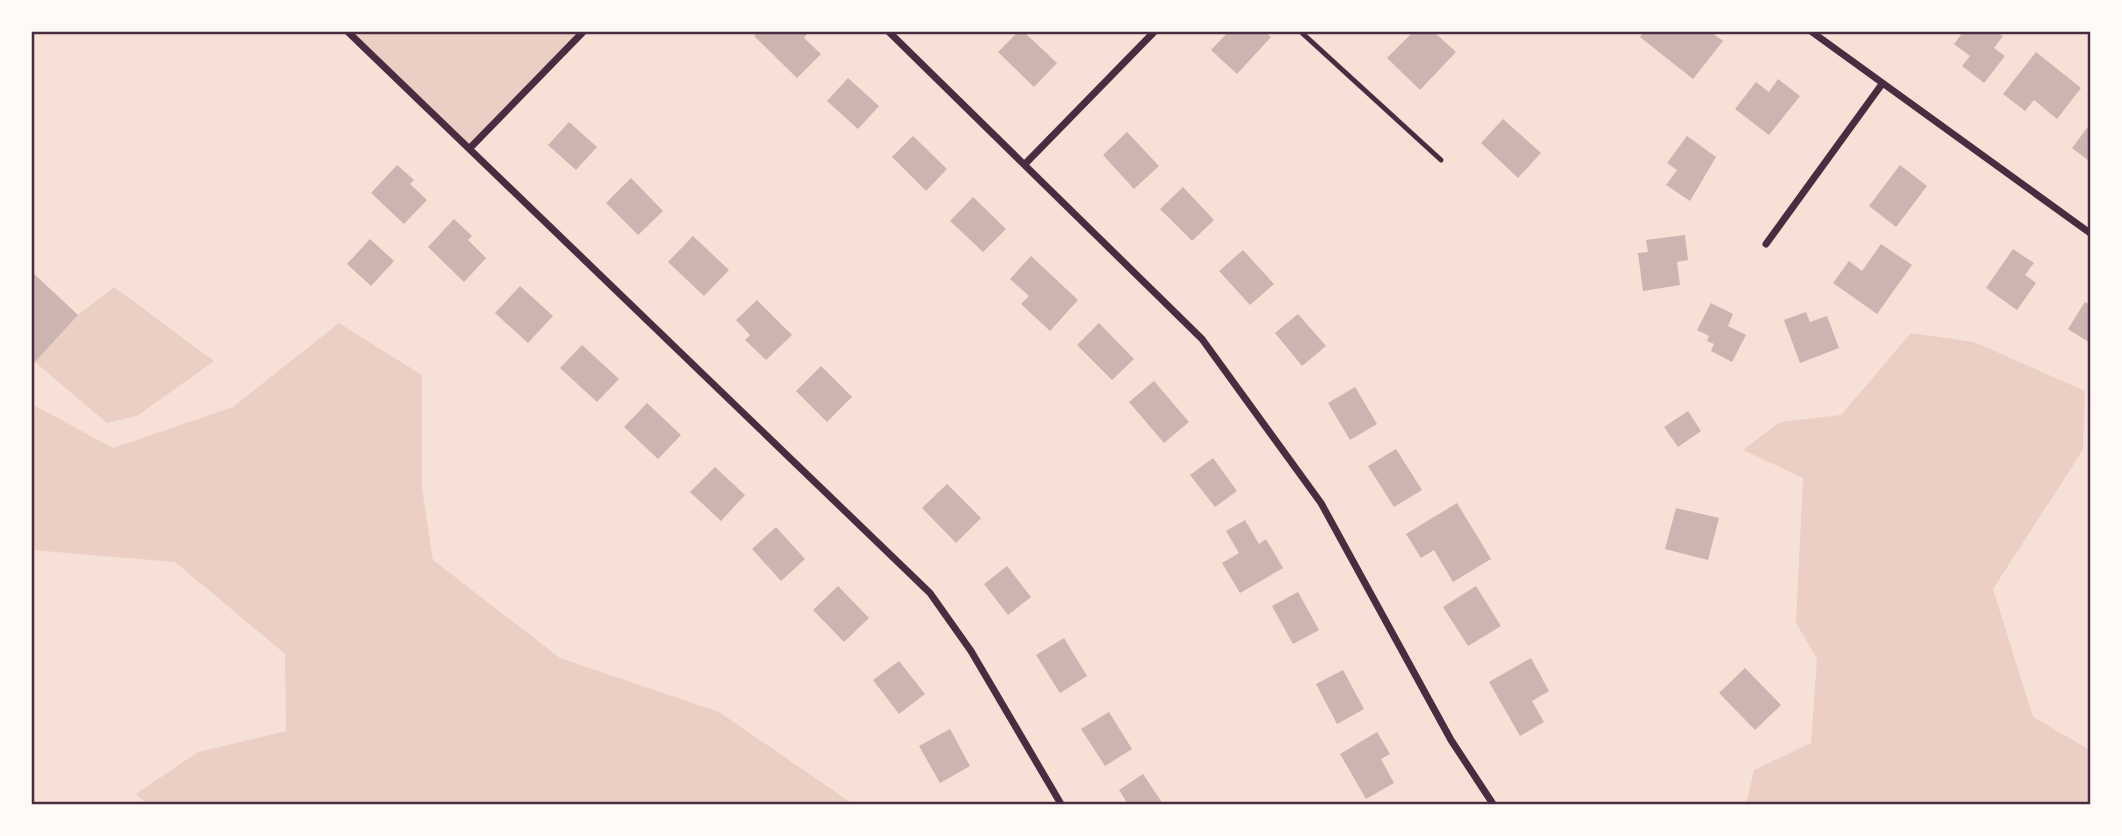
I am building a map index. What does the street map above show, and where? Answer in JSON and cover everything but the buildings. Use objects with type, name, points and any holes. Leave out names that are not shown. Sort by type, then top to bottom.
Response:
[{"type":"street","points":[[348,32],[930,593],[978,661],[1061,804]]},
{"type":"street","points":[[470,148],[583,32]]},
{"type":"street","points":[[889,32],[1026,163],[1202,339],[1268,426],[1321,503],[1451,740],[1493,804]]},
{"type":"street","points":[[1026,163],[1154,32]]},
{"type":"street","points":[[1812,32],[2091,233]]},
{"type":"street","points":[[1766,244],[1882,84]]},
{"type":"lane","points":[[1301,32],[1441,160]]},
{"type":"shaded area","points":[[348,32],[583,32],[470,148]]},
{"type":"shaded area","points":[[114,287],[214,361],[137,416],[107,423],[35,362],[78,315]]},
{"type":"shaded area","points":[[339,323],[422,375],[422,488],[433,560],[560,658],[719,712],[853,804],[147,804],[136,794],[198,752],[286,731],[285,654],[175,562],[32,550],[32,404],[113,448],[233,407]]},
{"type":"shaded area","points":[[1911,333],[1974,342],[2085,391],[2083,450],[1993,589],[2033,717],[2090,750],[2090,804],[1746,804],[1754,770],[1811,743],[1817,659],[1796,623],[1803,478],[1743,450],[1780,422],[1841,415]]}]
